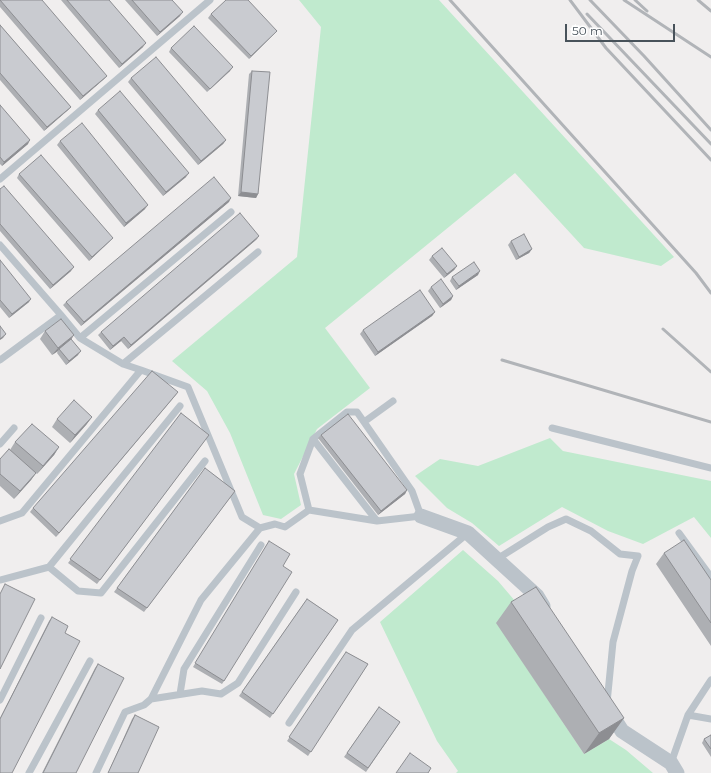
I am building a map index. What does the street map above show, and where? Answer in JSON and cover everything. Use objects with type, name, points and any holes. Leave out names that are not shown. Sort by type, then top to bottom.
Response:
[{"type":"street","points":[[421,516],[468,533],[537,596],[549,616]]},
{"type":"street","points":[[594,687],[622,732],[674,768]]},
{"type":"lane","points":[[0,179],[210,0]]},
{"type":"lane","points":[[80,338],[231,212]]},
{"type":"lane","points":[[0,245],[80,338],[123,364],[188,387],[242,517],[260,528]]},
{"type":"lane","points":[[123,364],[258,252]]},
{"type":"lane","points":[[0,360],[61,315]]},
{"type":"lane","points":[[0,521],[22,513],[141,370]]},
{"type":"lane","points":[[364,422],[394,401]]},
{"type":"lane","points":[[0,580],[49,567],[180,406]]},
{"type":"lane","points":[[96,773],[125,712],[144,705],[151,699],[201,600],[260,528],[275,524],[285,528],[309,510],[376,520],[421,516],[412,491],[357,412],[347,412],[313,439],[300,474],[309,510]]},
{"type":"lane","points":[[0,444],[14,428]]},
{"type":"lane","points":[[552,428],[711,468]]},
{"type":"lane","points":[[313,439],[376,520]]},
{"type":"lane","points":[[49,567],[78,591],[102,593],[205,461]]},
{"type":"lane","points":[[497,559],[548,526],[566,519],[591,531],[620,554],[638,556],[630,578],[613,642],[606,707]]},
{"type":"lane","points":[[289,723],[352,630],[468,533]]},
{"type":"lane","points":[[679,533],[711,577]]},
{"type":"lane","points":[[180,694],[184,669],[261,545]]},
{"type":"lane","points":[[151,699],[202,691],[220,694],[238,683],[296,592]]},
{"type":"lane","points":[[0,700],[41,618]]},
{"type":"lane","points":[[29,773],[90,661]]},
{"type":"lane","points":[[674,768],[688,715],[711,680]]},
{"type":"lane","points":[[688,715],[711,719]]},
{"type":"green space","points":[[299,0],[439,0],[674,257],[661,266],[584,248],[515,173],[325,328],[370,388],[317,429],[294,474],[301,505],[281,519],[263,515],[230,433],[207,391],[172,361],[297,257],[321,27]]},
{"type":"green space","points":[[550,438],[563,451],[711,481],[711,538],[694,517],[643,544],[608,531],[562,507],[499,546],[472,523],[447,508],[415,476],[440,459],[478,466]]},
{"type":"green space","points":[[463,550],[498,581],[521,608],[497,623],[584,754],[609,739],[626,750],[653,773],[456,773],[458,771],[437,741],[380,622]]},
{"type":"building","points":[[0,0],[42,0],[107,76],[83,96]]},
{"type":"building","points":[[67,0],[109,0],[146,43],[122,64]]},
{"type":"building","points":[[132,0],[172,0],[183,12],[160,32]]},
{"type":"building","points":[[226,0],[248,0],[277,31],[251,56],[211,14]]},
{"type":"building","points":[[0,25],[71,107],[47,127],[0,73]]},
{"type":"building","points":[[194,26],[233,67],[210,89],[171,48]]},
{"type":"building","points":[[156,57],[226,140],[201,161],[131,78]]},
{"type":"building","points":[[252,71],[270,72],[258,194],[241,192]]},
{"type":"building","points":[[120,91],[189,173],[166,192],[98,110]]},
{"type":"building","points":[[0,105],[30,140],[4,162],[0,157]]},
{"type":"building","points":[[82,123],[148,205],[126,223],[60,141]]},
{"type":"building","points":[[41,155],[113,238],[92,257],[19,174]]},
{"type":"building","points":[[214,177],[231,198],[84,322],[66,302]]},
{"type":"building","points":[[4,186],[74,267],[53,285],[0,224],[0,189]]},
{"type":"building","points":[[240,213],[259,236],[131,345],[124,337],[113,346],[101,332]]},
{"type":"building","points":[[524,234],[532,249],[519,257],[511,241]]},
{"type":"building","points":[[442,248],[457,266],[447,274],[432,256]]},
{"type":"building","points":[[0,260],[31,299],[12,314],[0,300]]},
{"type":"building","points":[[474,262],[480,271],[459,286],[452,277]]},
{"type":"building","points":[[441,279],[453,296],[443,304],[431,287]]},
{"type":"building","points":[[420,290],[435,312],[378,352],[363,330]]},
{"type":"building","points":[[61,319],[74,335],[58,348],[45,331]]},
{"type":"building","points":[[0,326],[6,334],[0,339]]},
{"type":"building","points":[[71,339],[81,351],[69,361],[59,349]]},
{"type":"building","points":[[152,371],[178,392],[59,533],[33,508]]},
{"type":"building","points":[[74,400],[92,417],[75,435],[57,419]]},
{"type":"building","points":[[181,413],[209,435],[100,580],[70,559]]},
{"type":"building","points":[[348,414],[407,490],[381,511],[321,435]]},
{"type":"building","points":[[32,424],[59,447],[43,466],[15,442]]},
{"type":"building","points":[[9,449],[36,473],[20,491],[0,474],[0,459]]},
{"type":"building","points":[[205,468],[235,491],[147,608],[117,588]]},
{"type":"building","points":[[684,540],[711,580],[711,623],[664,553]]},
{"type":"building","points":[[269,541],[290,554],[283,566],[292,572],[224,681],[195,663]]},
{"type":"building","points":[[5,584],[35,599],[0,669],[0,594]]},
{"type":"building","points":[[536,587],[624,718],[599,733],[511,602]]},
{"type":"building","points":[[307,599],[338,620],[273,714],[242,692]]},
{"type":"building","points":[[52,617],[68,626],[65,633],[80,641],[12,773],[0,773],[0,719]]},
{"type":"building","points":[[346,652],[368,664],[311,752],[289,737]]},
{"type":"building","points":[[98,664],[124,678],[76,773],[43,773]]},
{"type":"building","points":[[379,707],[400,722],[368,768],[347,753]]},
{"type":"building","points":[[135,715],[159,727],[138,773],[108,773]]},
{"type":"building","points":[[711,735],[711,749],[704,739]]},
{"type":"building","points":[[410,753],[431,768],[428,773],[396,773]]},
{"type":"railway","points":[[450,0],[696,273],[711,293]]},
{"type":"railway","points":[[570,0],[606,48],[711,160]]},
{"type":"railway","points":[[590,0],[644,56],[711,130]]},
{"type":"railway","points":[[624,0],[711,57]]},
{"type":"railway","points":[[635,0],[647,11]]},
{"type":"railway","points":[[698,0],[711,11]]},
{"type":"railway","points":[[587,14],[711,144]]},
{"type":"railway","points":[[663,329],[711,372]]},
{"type":"railway","points":[[502,360],[711,422]]}]
